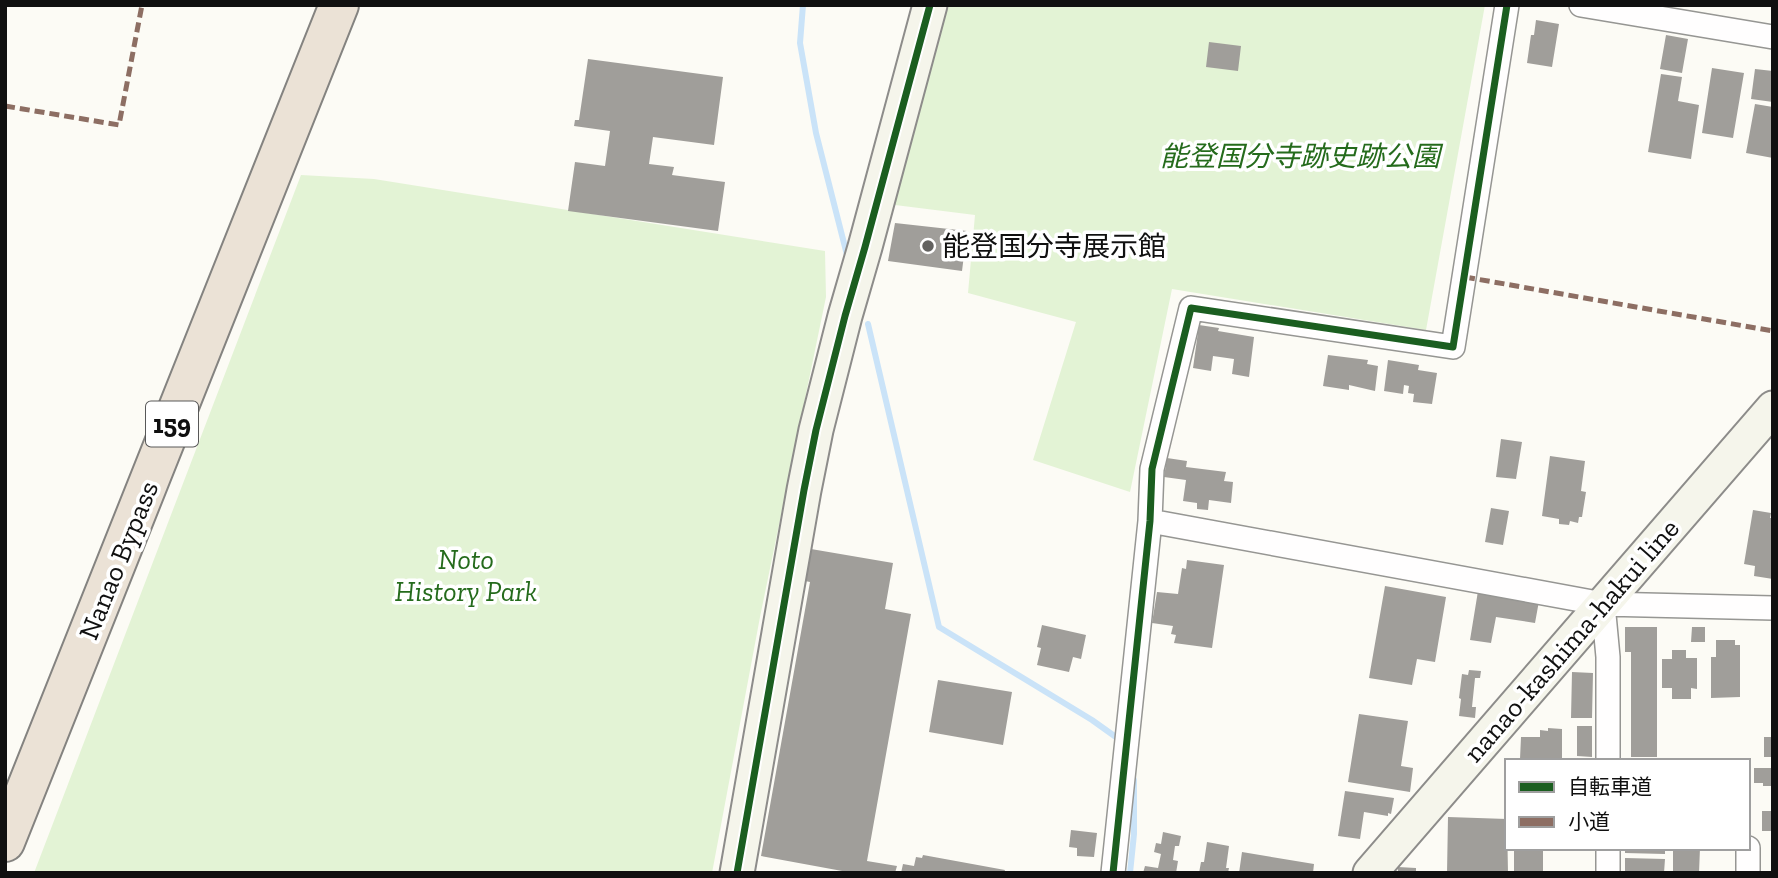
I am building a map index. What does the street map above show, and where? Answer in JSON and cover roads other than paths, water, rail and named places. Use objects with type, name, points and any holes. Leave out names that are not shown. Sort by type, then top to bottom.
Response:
[{"type":"highway","name":"Nanao Bypass","points":[[5,842],[339,5]]},
{"type":"street","points":[[737,873],[816,430],[930,5]]},
{"type":"street","points":[[1113,873],[1150,521],[1152,468],[1191,308],[1453,347],[1507,5]]},
{"type":"street","points":[[1581,5],[1773,37]]},
{"type":"street","name":"nanao-kashima-hakui line","points":[[1370,873],[1773,408]]},
{"type":"street","points":[[1150,521],[1603,604],[1773,608]]},
{"type":"street","points":[[1603,604],[1608,657],[1608,759]]},
{"type":"street","points":[[1608,850],[1608,873]]},
{"type":"street","points":[[1748,850],[1748,873]]},
{"type":"waterway","points":[[803,5],[800,43],[816,133],[848,259]]},
{"type":"waterway","points":[[868,324],[939,627],[1092,720],[1120,740]]},
{"type":"waterway","points":[[1130,873],[1134,834],[1134,780]]},
{"type":"place","name":"能登国分寺展示館","points":[[928,246]]},
{"type":"park label","name":"能登国分寺跡史跡公園","points":[[1300,156]]},
{"type":"park label","name":"Noto History Park","points":[[466,575]]}]
